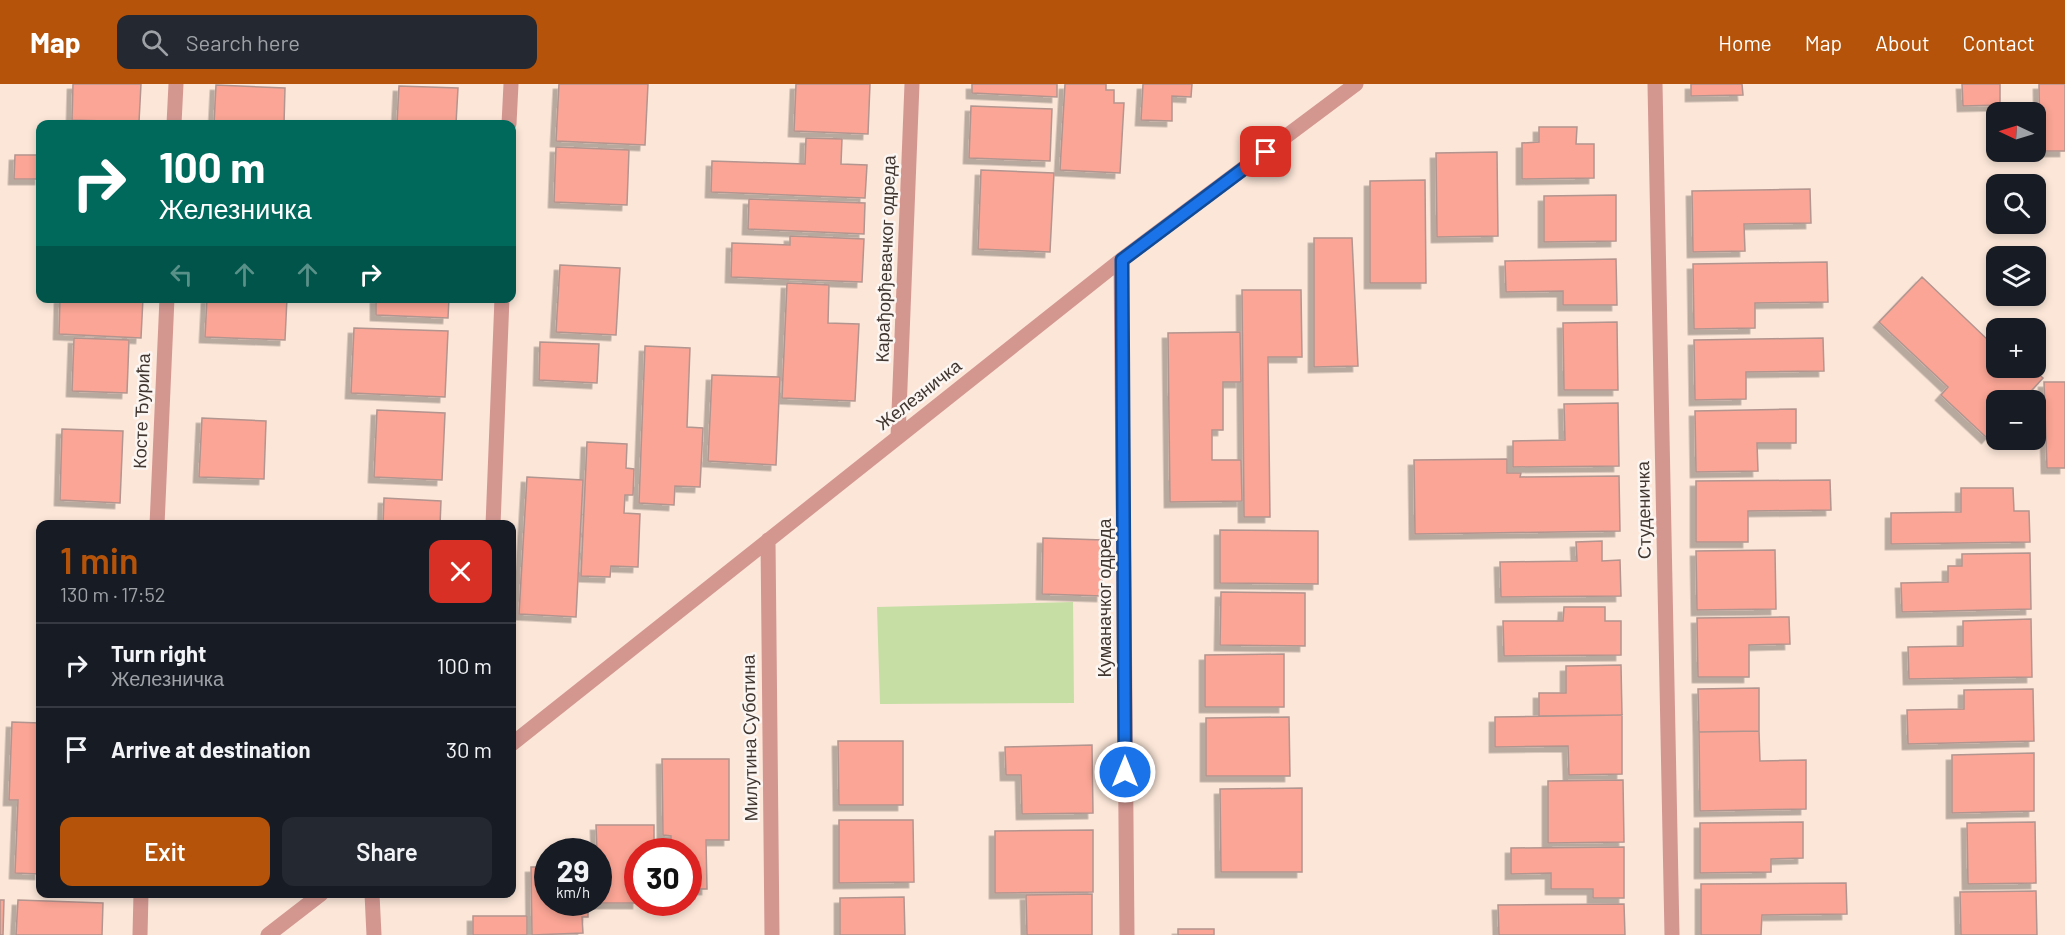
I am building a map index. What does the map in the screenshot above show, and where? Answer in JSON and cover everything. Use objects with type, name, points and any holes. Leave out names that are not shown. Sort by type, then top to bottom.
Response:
[{"type":"street","points":[[174,120],[176,84]]},
{"type":"street","points":[[509,120],[511,84]]},
{"type":"street","name":"Карађорђевачког одреда","points":[[898,436],[912,84]]},
{"type":"street","name":"Железничка","points":[[516,741],[1122,260],[1356,84]]},
{"type":"street","name":"Студеничка","points":[[1655,84],[1672,935]]},
{"type":"street","name":"Куманачког одреда","points":[[1122,260],[1127,935]]},
{"type":"street","name":"Косте Ђурића","points":[[157,520],[167,303]]},
{"type":"street","points":[[493,520],[502,303]]},
{"type":"street","name":"Милутина Суботина","points":[[768,540],[772,935]]},
{"type":"street","points":[[140,935],[141,898]]},
{"type":"street","points":[[268,935],[316,898]]},
{"type":"street","points":[[372,898],[374,935]]},
{"type":"green space","points":[[1073,602],[1074,703],[880,704],[877,607]]},
{"type":"building","points":[[73,84],[141,84],[139,120],[72,120]]},
{"type":"building","points":[[559,84],[648,84],[645,145],[556,141]]},
{"type":"building","points":[[796,84],[870,84],[868,134],[794,131]]},
{"type":"building","points":[[972,84],[1057,84],[1057,97],[972,93]]},
{"type":"building","points":[[1065,84],[1106,84],[1106,90],[1114,90],[1114,103],[1124,103],[1120,173],[1060,170]]},
{"type":"building","points":[[1143,84],[1192,84],[1191,97],[1172,96],[1172,121],[1141,120]]},
{"type":"building","points":[[1691,84],[1742,84],[1743,95],[1691,96]]},
{"type":"building","points":[[1962,84],[2000,84],[2000,102],[1986,102],[1986,105],[1963,106]]},
{"type":"building","points":[[2039,84],[2065,84],[2065,151],[2046,151],[2046,102],[2039,102]]},
{"type":"building","points":[[216,85],[285,88],[284,120],[214,120]]},
{"type":"building","points":[[399,86],[458,88],[456,120],[397,120]]},
{"type":"building","points":[[971,106],[1052,109],[1050,161],[969,158]]},
{"type":"building","points":[[1539,127],[1577,127],[1576,144],[1594,144],[1594,178],[1522,179],[1522,143],[1539,142]]},
{"type":"building","points":[[806,138],[842,139],[841,164],[867,165],[865,198],[711,192],[712,161],[805,164]]},
{"type":"building","points":[[556,147],[629,150],[627,205],[554,202]]},
{"type":"building","points":[[1497,152],[1498,236],[1437,237],[1436,153]]},
{"type":"building","points":[[15,155],[36,155],[36,179],[14,179]]},
{"type":"building","points":[[981,170],[1054,173],[1050,252],[978,249]]},
{"type":"building","points":[[1425,180],[1426,283],[1370,283],[1370,181]]},
{"type":"building","points":[[1810,189],[1811,223],[1744,224],[1745,251],[1693,252],[1692,191]]},
{"type":"building","points":[[1616,195],[1616,241],[1544,242],[1544,196]]},
{"type":"building","points":[[749,199],[865,203],[864,234],[748,229]]},
{"type":"building","points":[[790,236],[864,239],[862,282],[731,277],[732,243],[790,245]]},
{"type":"building","points":[[1314,238],[1352,238],[1358,366],[1314,367]]},
{"type":"building","points":[[1616,259],[1617,305],[1563,305],[1563,291],[1506,292],[1505,261]]},
{"type":"building","points":[[1827,262],[1828,302],[1755,303],[1755,328],[1694,329],[1693,264]]},
{"type":"building","points":[[560,265],[620,268],[616,335],[556,332]]},
{"type":"building","points":[[1922,277],[1986,338],[1986,378],[2043,378],[2032,390],[1986,390],[1986,437],[1941,395],[1948,387],[1879,322]]},
{"type":"building","points":[[787,283],[829,285],[828,323],[859,324],[855,401],[782,398]]},
{"type":"building","points":[[1242,290],[1301,290],[1302,357],[1268,357],[1270,517],[1244,517]]},
{"type":"building","points":[[60,303],[143,303],[141,338],[59,334]]},
{"type":"building","points":[[207,303],[287,303],[285,340],[205,337]]},
{"type":"building","points":[[376,303],[449,303],[448,318],[376,315]]},
{"type":"building","points":[[1617,322],[1618,390],[1564,390],[1563,323]]},
{"type":"building","points":[[354,328],[448,331],[445,397],[351,393]]},
{"type":"building","points":[[1240,332],[1241,382],[1223,382],[1223,430],[1212,430],[1212,460],[1241,460],[1242,501],[1170,502],[1168,333]]},
{"type":"building","points":[[74,338],[129,340],[127,393],[72,391]]},
{"type":"building","points":[[1823,338],[1824,371],[1746,372],[1746,399],[1695,400],[1694,340]]},
{"type":"building","points":[[540,342],[599,344],[597,383],[539,380]]},
{"type":"building","points":[[645,346],[690,348],[687,427],[703,428],[700,487],[675,486],[674,505],[639,503]]},
{"type":"building","points":[[712,375],[780,377],[776,465],[708,461]]},
{"type":"building","points":[[2044,382],[2065,382],[2065,468],[2047,468]]},
{"type":"building","points":[[1618,403],[1619,466],[1513,467],[1513,441],[1565,440],[1564,404]]},
{"type":"building","points":[[1796,409],[1796,443],[1757,443],[1758,471],[1696,472],[1695,411]]},
{"type":"building","points":[[377,410],[445,413],[442,480],[374,477]]},
{"type":"building","points":[[202,418],[266,421],[264,479],[199,477]]},
{"type":"building","points":[[62,429],[123,431],[120,503],[60,500]]},
{"type":"building","points":[[587,442],[627,444],[626,468],[634,469],[633,495],[625,495],[624,513],[640,514],[638,567],[611,566],[610,577],[581,576]]},
{"type":"building","points":[[1507,459],[1507,473],[1521,473],[1520,477],[1619,476],[1620,531],[1415,534],[1414,460]]},
{"type":"building","points":[[527,477],[583,480],[576,617],[519,614]]},
{"type":"building","points":[[1830,480],[1831,510],[1748,511],[1748,542],[1696,542],[1696,481]]},
{"type":"building","points":[[1961,488],[2013,488],[2014,511],[2029,511],[2030,542],[1891,544],[1891,513],[1961,512]]},
{"type":"building","points":[[384,498],[441,501],[440,520],[383,520]]},
{"type":"building","points":[[1220,530],[1318,531],[1318,584],[1220,583]]},
{"type":"building","points":[[1043,538],[1103,540],[1102,596],[1042,594]]},
{"type":"building","points":[[1602,541],[1602,561],[1620,560],[1621,596],[1501,597],[1500,562],[1577,561],[1576,542]]},
{"type":"building","points":[[1775,550],[1776,609],[1697,610],[1696,551]]},
{"type":"building","points":[[2030,553],[2031,609],[1902,612],[1901,583],[1948,582],[1948,566],[1962,566],[1962,554]]},
{"type":"building","points":[[1221,592],[1305,593],[1305,646],[1220,645]]},
{"type":"building","points":[[1564,607],[1605,607],[1605,621],[1621,621],[1621,655],[1504,656],[1503,621],[1563,621]]},
{"type":"building","points":[[1789,617],[1790,644],[1749,645],[1749,677],[1698,677],[1697,618]]},
{"type":"building","points":[[2031,619],[2032,677],[1909,679],[1908,647],[1963,646],[1963,621]]},
{"type":"building","points":[[1284,654],[1284,707],[1205,707],[1205,655]]},
{"type":"building","points":[[1621,665],[1622,715],[1539,716],[1539,693],[1566,693],[1566,666]]},
{"type":"building","points":[[1759,688],[1759,731],[1699,732],[1698,689]]},
{"type":"building","points":[[2033,689],[2034,741],[1908,744],[1907,710],[1964,709],[1964,690]]},
{"type":"building","points":[[1622,715],[1622,774],[1569,775],[1568,746],[1495,747],[1495,717]]},
{"type":"building","points":[[1289,717],[1290,776],[1206,776],[1206,718]]},
{"type":"building","points":[[12,722],[36,723],[36,874],[15,873],[18,800],[9,800]]},
{"type":"building","points":[[1759,731],[1760,761],[1806,760],[1806,809],[1700,811],[1699,732]]},
{"type":"building","points":[[838,741],[903,741],[903,805],[839,805]]},
{"type":"building","points":[[1092,745],[1093,813],[1022,814],[1021,775],[1006,775],[1005,747]]},
{"type":"building","points":[[2034,753],[2034,811],[1952,813],[1952,755]]},
{"type":"building","points":[[662,759],[729,759],[729,840],[706,840],[707,889],[702,889],[702,838],[671,838],[671,836],[663,835]]},
{"type":"building","points":[[1623,780],[1624,842],[1548,843],[1548,781]]},
{"type":"building","points":[[1302,788],[1302,872],[1221,872],[1220,789]]},
{"type":"building","points":[[839,820],[913,820],[914,882],[839,883]]},
{"type":"building","points":[[1803,822],[1803,858],[1771,859],[1771,872],[1700,873],[1700,823]]},
{"type":"building","points":[[2035,822],[2036,883],[1968,884],[1967,823]]},
{"type":"building","points":[[596,825],[654,825],[654,838],[624,838],[624,903],[612,903],[612,838],[596,838]]},
{"type":"building","points":[[1093,830],[1093,892],[995,893],[995,831]]},
{"type":"building","points":[[1624,847],[1624,898],[1593,898],[1593,889],[1551,889],[1551,873],[1511,874],[1511,848]]},
{"type":"building","points":[[531,867],[534,867],[534,916],[588,917],[582,917],[583,933],[532,935]]},
{"type":"building","points":[[1846,883],[1847,914],[1762,915],[1761,935],[1701,935],[1701,884]]},
{"type":"building","points":[[2036,891],[2037,935],[1961,935],[1960,892]]},
{"type":"building","points":[[1092,894],[1092,935],[1027,935],[1026,895]]},
{"type":"building","points":[[904,897],[905,935],[840,935],[840,898]]},
{"type":"building","points":[[0,900],[4,900],[3,935],[0,935]]},
{"type":"building","points":[[18,900],[103,903],[102,935],[16,935]]},
{"type":"building","points":[[1624,904],[1625,935],[1499,935],[1498,905]]},
{"type":"building","points":[[473,916],[527,916],[527,935],[473,935]]},
{"type":"building","points":[[1178,929],[1214,929],[1214,935],[1178,935]]},
{"type":"route","points":[[1125,772],[1122,260],[1266,152]]}]
